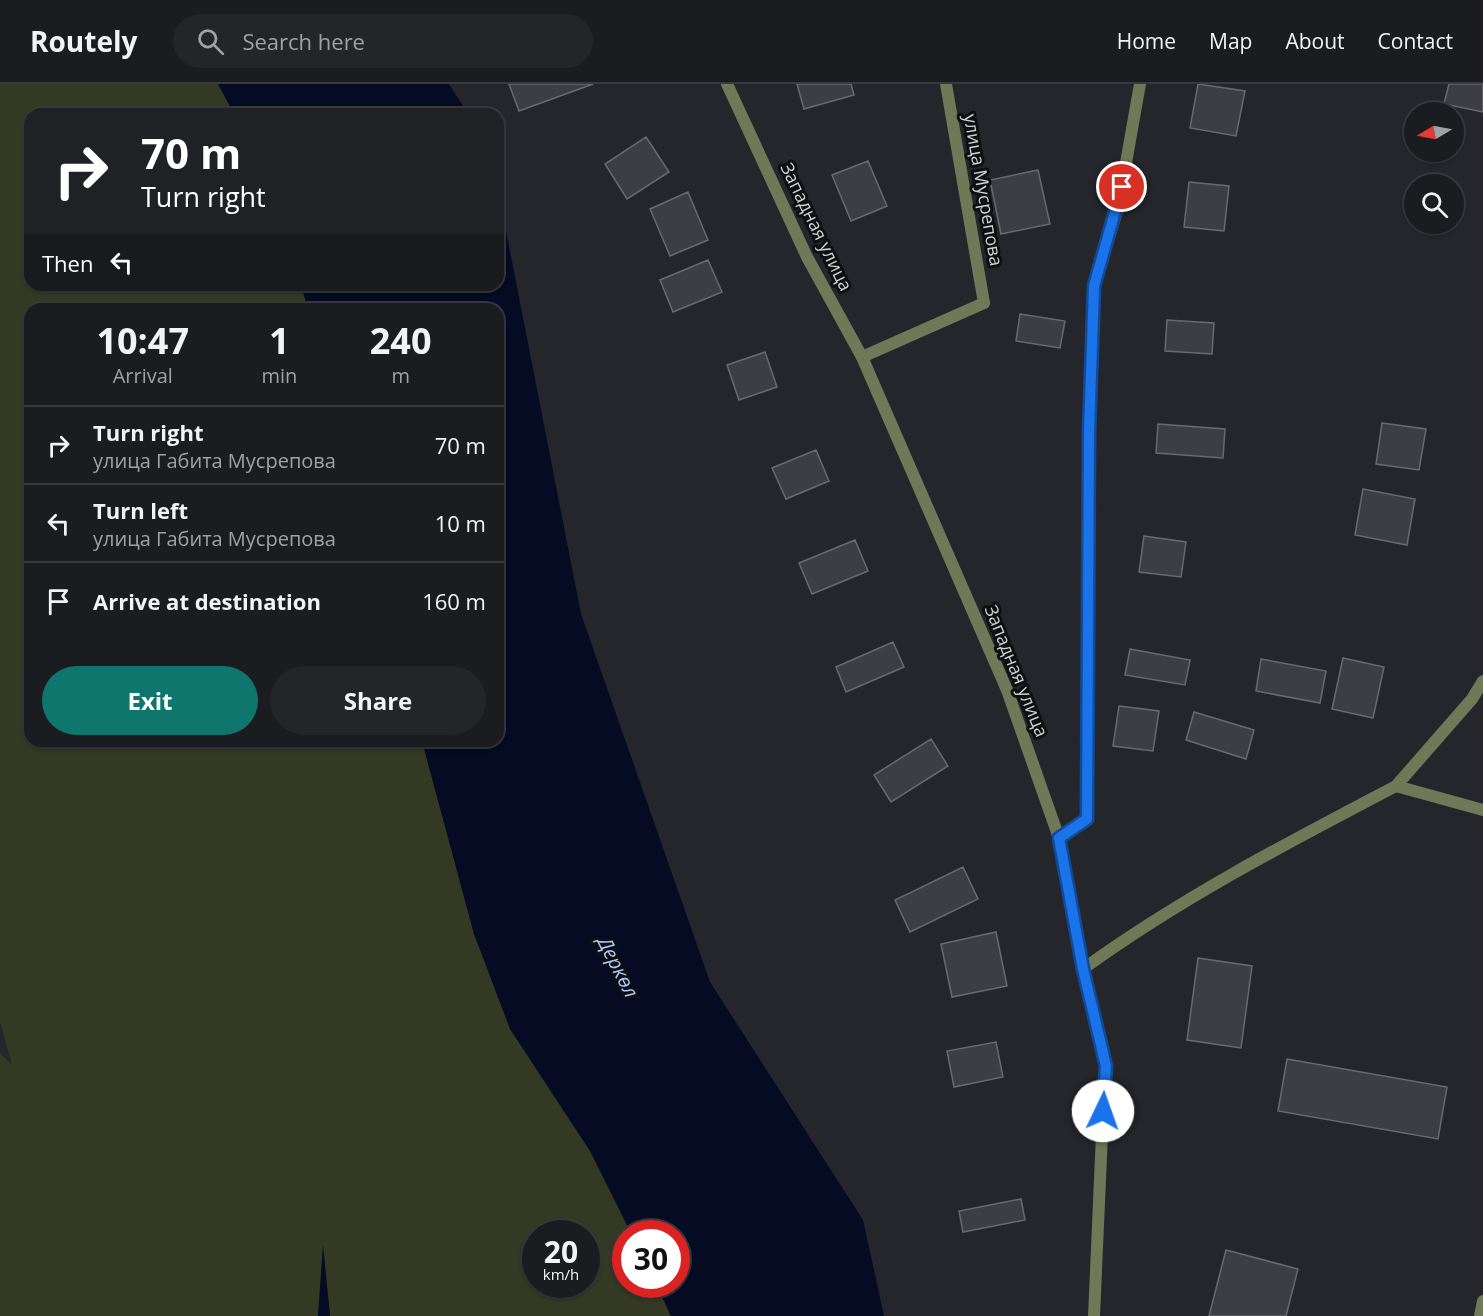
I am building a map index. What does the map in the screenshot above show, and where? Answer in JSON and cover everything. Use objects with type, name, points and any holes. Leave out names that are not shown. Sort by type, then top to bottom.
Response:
[{"type":"street","name":"Западная улица","points":[[727,84],[807,257],[862,357],[1007,690],[1059,838],[1083,969],[1106,1066],[1094,1316]]},
{"type":"street","name":"улица Мусрепова","points":[[862,357],[984,303],[946,84]]},
{"type":"street","points":[[1059,838],[1087,819],[1089,432],[1094,286],[1118,208],[1140,84]]},
{"type":"street","points":[[1083,969],[1147,924],[1269,853],[1396,786],[1472,699],[1483,681]]},
{"type":"street","points":[[1396,786],[1483,810]]},
{"type":"street","points":[[1480,1316],[1483,1301]]},
{"type":"green space","points":[[0,84],[218,84],[231,108],[24,108],[24,291],[303,291],[306,303],[24,303],[24,747],[424,747],[474,934],[624,1220],[612,1220],[612,1298],[663,1298],[671,1316],[330,1316],[323,1250],[318,1316],[0,1316],[0,1053],[12,1065],[0,1022]]},
{"type":"water","points":[[218,84],[449,84],[464,108],[231,108]]},
{"type":"water","name":"Деркөл","points":[[504,221],[581,614],[710,982],[863,1220],[884,1316],[671,1316],[663,1298],[690,1298],[690,1220],[624,1220],[590,1151],[510,1029],[474,934],[424,747],[504,747],[504,303],[306,303],[303,291],[504,291]]},
{"type":"water","points":[[323,1245],[330,1316],[318,1316]]},
{"type":"building","points":[[509,84],[593,84],[519,111]]},
{"type":"building","points":[[797,84],[851,84],[854,95],[804,109]]},
{"type":"building","points":[[1198,84],[1245,91],[1236,136],[1190,128]]},
{"type":"building","points":[[1449,84],[1483,84],[1483,112],[1464,108],[1464,102],[1444,102]]},
{"type":"building","points":[[646,137],[669,172],[627,199],[605,164]]},
{"type":"building","points":[[868,161],[887,206],[851,221],[832,175]]},
{"type":"building","points":[[1038,170],[1050,224],[1001,234],[990,180]]},
{"type":"building","points":[[1189,182],[1229,186],[1224,231],[1184,227]]},
{"type":"building","points":[[688,192],[708,240],[670,256],[650,209]]},
{"type":"building","points":[[708,260],[722,292],[673,312],[660,280]]},
{"type":"building","points":[[1020,314],[1065,321],[1060,348],[1016,341]]},
{"type":"building","points":[[1167,320],[1214,323],[1212,354],[1165,351]]},
{"type":"building","points":[[765,352],[777,387],[739,400],[727,365]]},
{"type":"building","points":[[1382,423],[1426,429],[1419,470],[1376,464]]},
{"type":"building","points":[[1158,424],[1225,429],[1223,458],[1156,453]]},
{"type":"building","points":[[816,450],[829,481],[786,499],[772,468]]},
{"type":"building","points":[[1363,489],[1415,499],[1407,545],[1355,535]]},
{"type":"building","points":[[1144,536],[1186,542],[1181,577],[1139,572]]},
{"type":"building","points":[[855,540],[868,571],[812,594],[799,563]]},
{"type":"building","points":[[893,642],[904,667],[846,692],[836,667]]},
{"type":"building","points":[[1130,649],[1190,660],[1185,685],[1125,675]]},
{"type":"building","points":[[1343,658],[1384,667],[1373,718],[1332,709]]},
{"type":"building","points":[[1261,659],[1326,671],[1320,703],[1256,691]]},
{"type":"building","points":[[1119,706],[1159,711],[1153,751],[1113,746]]},
{"type":"building","points":[[1194,712],[1254,730],[1246,759],[1186,740]]},
{"type":"building","points":[[931,739],[948,766],[891,802],[874,775]]},
{"type":"building","points":[[963,867],[978,899],[910,932],[895,900]]},
{"type":"building","points":[[996,932],[1007,986],[952,997],[941,944]]},
{"type":"building","points":[[1198,958],[1252,966],[1241,1048],[1187,1040]]},
{"type":"building","points":[[996,1042],[1003,1077],[954,1087],[947,1051]]},
{"type":"building","points":[[1287,1059],[1447,1087],[1438,1139],[1278,1111]]},
{"type":"building","points":[[1021,1199],[1025,1220],[963,1232],[959,1211]]},
{"type":"building","points":[[1226,1250],[1298,1269],[1286,1316],[1209,1316]]},
{"type":"route","points":[[1103,1111],[1106,1066],[1083,969],[1059,838],[1087,819],[1089,432],[1094,286],[1118,208],[1122,187]]}]
